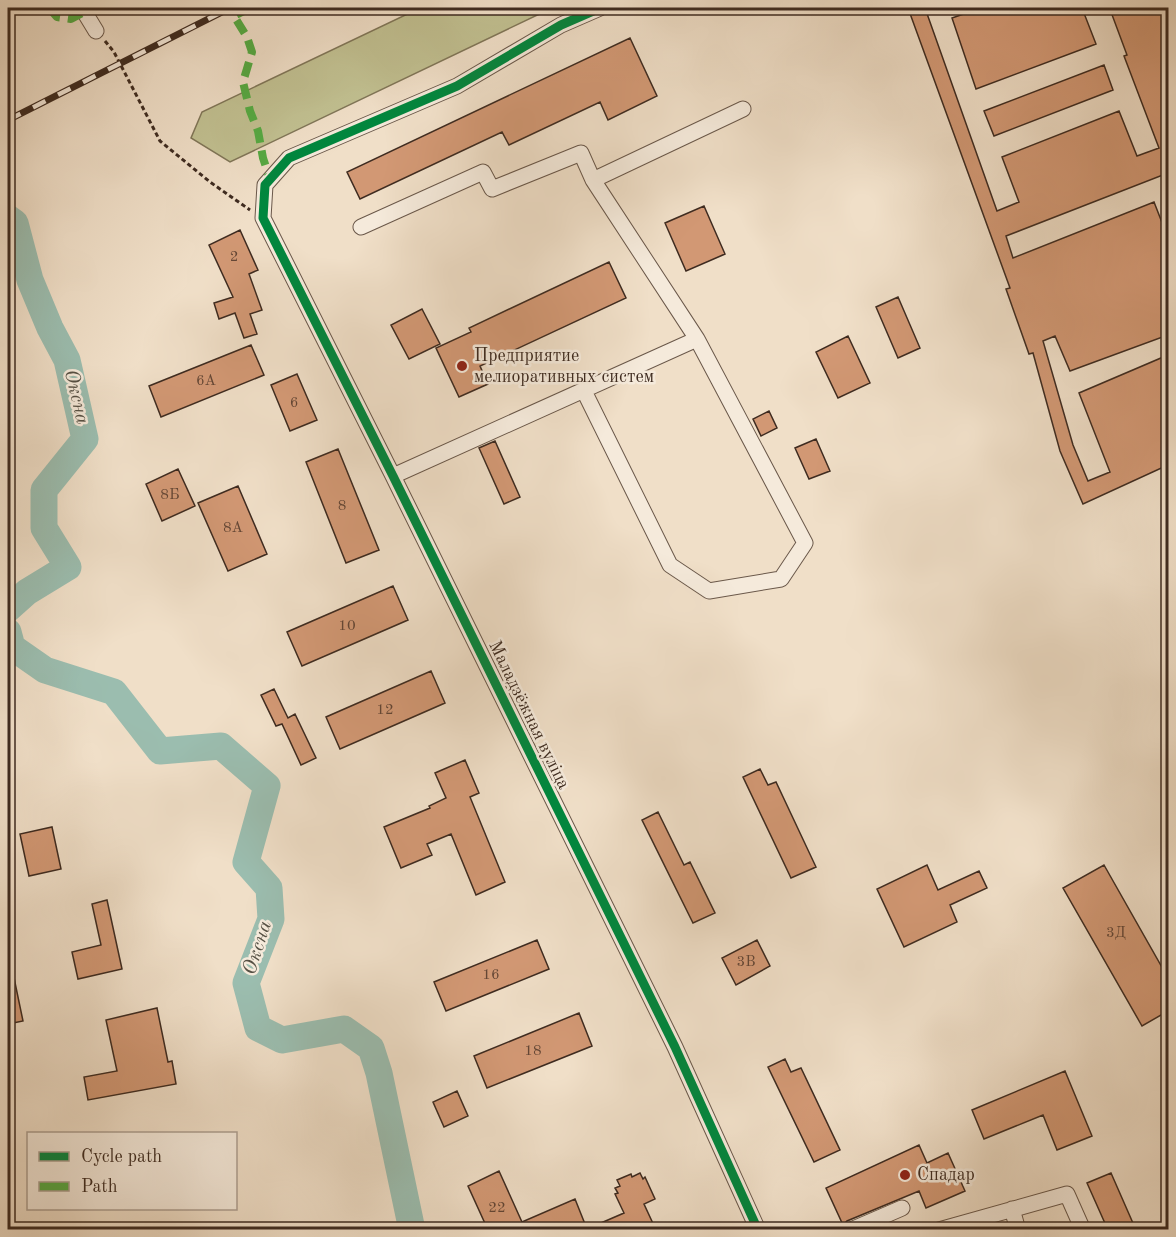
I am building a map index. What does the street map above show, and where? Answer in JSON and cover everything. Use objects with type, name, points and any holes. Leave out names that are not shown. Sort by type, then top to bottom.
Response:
[{"type":"street","points":[[82,8],[96,31]]},
{"type":"street","points":[[263,218],[265,185],[289,158],[457,86],[561,25],[600,8]]},
{"type":"street","points":[[593,180],[743,110]]},
{"type":"street","points":[[361,227],[483,172],[492,189],[581,153],[593,180],[697,339],[805,543],[781,579],[709,591],[670,565],[584,391]]},
{"type":"street","name":"Маладзёжная вуліца","points":[[263,218],[675,1047],[758,1230]]},
{"type":"street","points":[[393,476],[697,339]]},
{"type":"street","points":[[939,1230],[1067,1194],[1083,1230]]},
{"type":"street","points":[[851,1230],[902,1208]]},
{"type":"street","points":[[1012,1209],[1018,1230]]},
{"type":"path","points":[[96,31],[114,52],[160,141],[210,182],[263,218]]},
{"type":"shaded area","points":[[420,8],[552,8],[230,162],[191,138],[202,112]]},
{"type":"building","points":[[908,8],[925,8],[997,211],[1019,202],[1002,157],[1119,111],[1137,156],[1159,148],[1124,56],[1127,55],[1111,12],[1122,8],[1168,8],[1168,173],[1006,236],[1013,258],[1154,202],[1168,238],[1168,335],[1070,371],[1055,336],[1043,341],[1073,445],[1088,481],[1110,472],[1079,393],[1168,355],[1168,465],[1083,504],[1060,451],[1033,353],[1029,354],[1006,289],[1010,288]]},
{"type":"building","points":[[981,8],[1082,8],[1096,44],[976,89],[952,18]]},
{"type":"building","points":[[630,38],[657,96],[608,120],[600,102],[509,145],[502,132],[360,199],[347,172]]},
{"type":"building","points":[[1104,65],[1113,90],[994,136],[984,111]]},
{"type":"building","points":[[704,206],[725,254],[686,271],[665,223]]},
{"type":"building","points":[[240,230],[258,270],[249,274],[262,310],[250,314],[257,334],[244,338],[235,313],[219,319],[214,303],[233,297],[209,245]]},
{"type":"building","points":[[609,262],[626,298],[480,366],[488,384],[459,397],[436,348],[471,332],[469,328]]},
{"type":"building","points":[[898,297],[920,348],[898,358],[876,307]]},
{"type":"building","points":[[422,309],[440,344],[409,359],[391,325]]},
{"type":"building","points":[[848,336],[870,383],[838,398],[816,352]]},
{"type":"building","points":[[251,345],[264,375],[161,417],[149,386]]},
{"type":"building","points":[[297,374],[317,420],[290,431],[271,385]]},
{"type":"building","points":[[769,411],[777,428],[761,436],[753,419]]},
{"type":"building","points":[[816,439],[830,471],[809,479],[795,448]]},
{"type":"building","points":[[495,441],[520,497],[504,504],[479,448]]},
{"type":"building","points":[[338,449],[379,550],[346,563],[306,462]]},
{"type":"building","points":[[178,469],[195,506],[162,521],[146,484]]},
{"type":"building","points":[[238,486],[267,554],[228,571],[198,503]]},
{"type":"building","points":[[393,586],[408,620],[302,666],[287,632]]},
{"type":"building","points":[[431,671],[445,703],[340,749],[326,717]]},
{"type":"building","points":[[274,689],[288,718],[295,714],[316,758],[301,765],[282,724],[276,726],[261,695]]},
{"type":"building","points":[[465,760],[479,793],[470,797],[505,882],[476,895],[451,834],[427,844],[432,855],[401,868],[384,827],[430,808],[429,806],[446,798],[435,773]]},
{"type":"building","points":[[760,769],[768,785],[776,782],[816,867],[791,878],[743,777]]},
{"type":"building","points":[[658,812],[684,865],[690,862],[715,913],[693,923],[642,820]]},
{"type":"building","points":[[52,827],[61,869],[29,876],[20,834]]},
{"type":"building","points":[[927,865],[938,890],[979,871],[987,888],[950,905],[957,922],[904,947],[877,889]]},
{"type":"building","points":[[1104,865],[1168,978],[1168,1011],[1142,1026],[1063,888]]},
{"type":"building","points":[[107,900],[122,969],[78,979],[72,952],[101,945],[92,904]]},
{"type":"building","points":[[537,940],[549,969],[446,1011],[434,982]]},
{"type":"building","points":[[757,940],[770,966],[736,985],[722,958]]},
{"type":"building","points":[[13,973],[23,1021],[8,1024],[8,974]]},
{"type":"building","points":[[157,1008],[168,1062],[172,1061],[176,1084],[88,1100],[84,1077],[117,1071],[106,1020]]},
{"type":"building","points":[[579,1013],[592,1046],[487,1088],[474,1056]]},
{"type":"building","points":[[785,1059],[791,1072],[801,1068],[840,1150],[814,1162],[768,1067]]},
{"type":"building","points":[[1065,1071],[1092,1136],[1057,1150],[1043,1115],[984,1139],[972,1110]]},
{"type":"building","points":[[457,1091],[468,1116],[444,1127],[433,1102]]},
{"type":"building","name":"Спадар","points":[[919,1145],[927,1163],[948,1153],[965,1191],[926,1208],[919,1191],[847,1221],[843,1225],[826,1188]]},
{"type":"building","points":[[499,1171],[522,1222],[575,1199],[587,1229],[624,1213],[615,1194],[618,1193],[615,1188],[620,1186],[617,1180],[640,1173],[643,1179],[645,1177],[655,1199],[644,1204],[656,1230],[488,1230],[468,1186]]},
{"type":"building","points":[[1111,1173],[1136,1230],[1108,1230],[1087,1183]]},
{"type":"waterway","name":"Оксна","points":[[8,218],[15,223],[30,280],[50,328],[67,360],[85,439],[44,490],[44,528],[68,567],[27,592],[8,609]]},
{"type":"waterway","name":"Оксна","points":[[8,632],[12,647],[45,670],[114,692],[160,751],[221,746],[267,786],[246,862],[269,888],[271,919],[246,983],[258,1028],[282,1040],[344,1029],[371,1048],[379,1073],[412,1230]]},
{"type":"railway","points":[[8,120],[230,8]]},
{"type":"marked path","points":[[49,8],[57,17],[71,19],[84,12]]},
{"type":"marked path","points":[[250,8],[234,16],[247,37],[252,52],[243,82],[270,179]]},
{"type":"cycle path","points":[[600,8],[561,25],[457,86],[289,158],[265,185],[263,218],[675,1047],[758,1230]]},
{"type":"place","name":"Предприятие мелиоративных систем","points":[[462,366]]},
{"type":"place","name":"Спадар","points":[[905,1175]]}]
